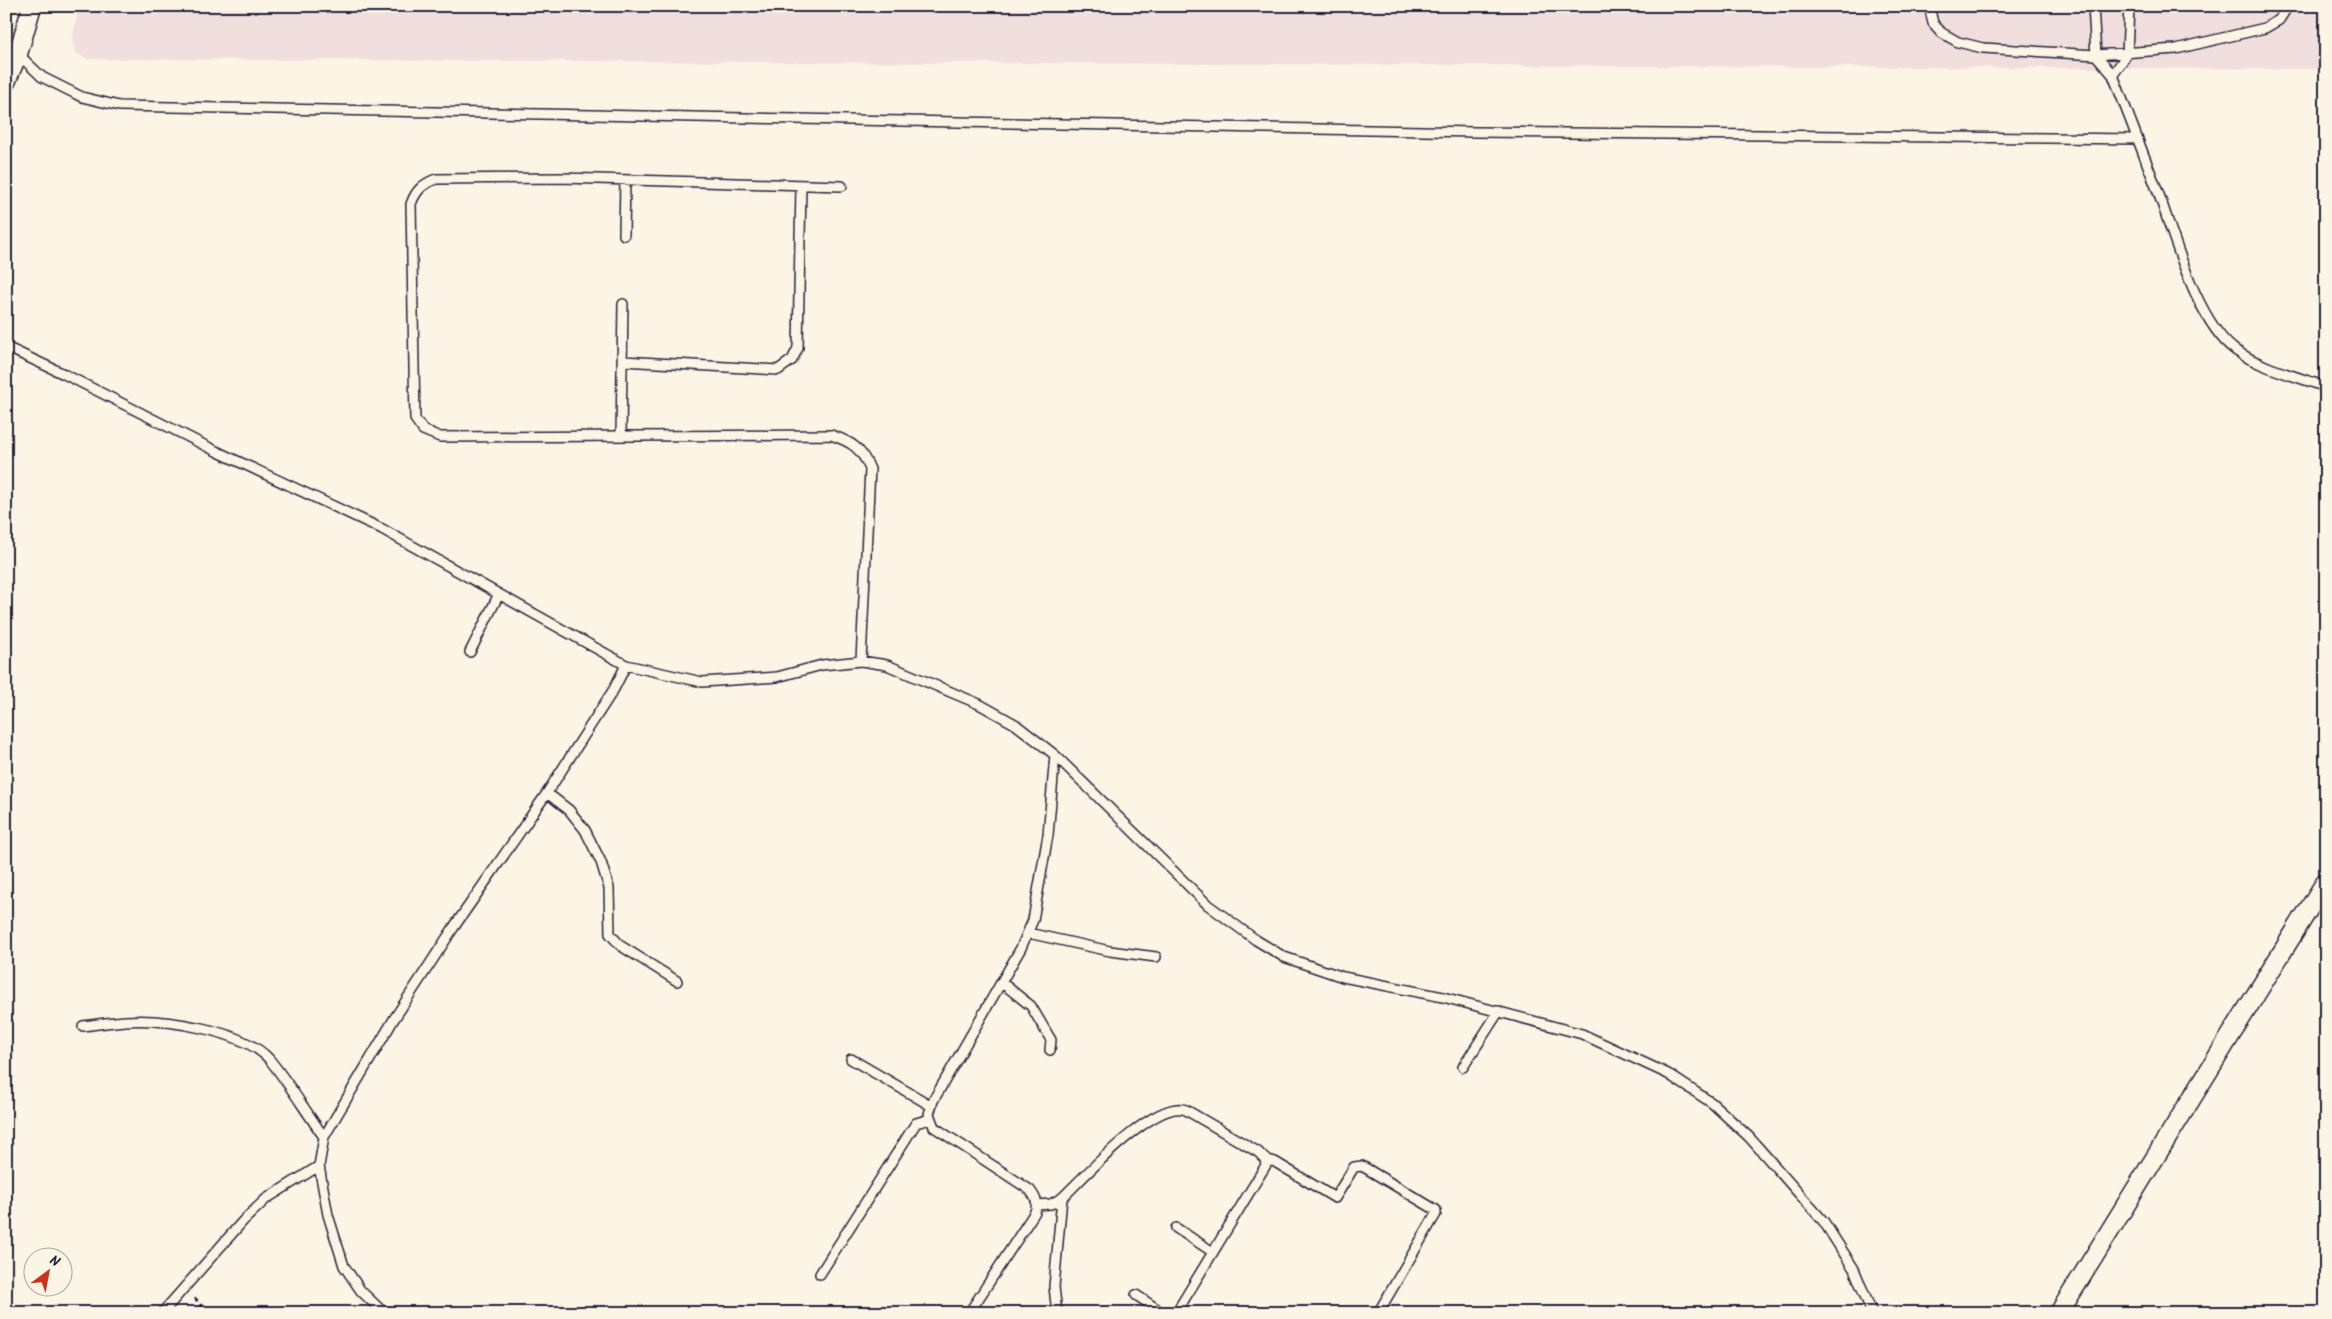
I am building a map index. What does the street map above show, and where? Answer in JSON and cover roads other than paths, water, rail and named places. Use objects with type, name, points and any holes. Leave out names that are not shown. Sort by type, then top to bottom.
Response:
[{"type":"street","points":[[6,82],[18,54],[32,6]]},
{"type":"street","points":[[2059,1313],[2326,881]]},
{"type":"lane","points":[[1929,6],[1933,23],[1942,34],[1958,42],[1983,48],[2096,55],[2176,49],[2265,28],[2279,20],[2288,6]]},
{"type":"lane","points":[[2094,6],[2096,55],[2113,75],[2184,265],[2206,315],[2220,336],[2234,349],[2251,360],[2326,387]]},
{"type":"lane","points":[[2113,75],[2128,54],[2129,6]]},
{"type":"lane","points":[[18,54],[42,77],[82,97],[119,106],[1475,132],[2138,140]]},
{"type":"lane","points":[[842,186],[625,180],[436,179],[421,187],[411,204],[414,419],[423,430],[440,437],[830,435],[847,440],[863,454],[870,469],[862,661]]},
{"type":"lane","points":[[624,235],[625,180]]},
{"type":"lane","points":[[623,362],[778,370],[792,360],[798,348],[802,185]]},
{"type":"lane","points":[[621,436],[623,304]]},
{"type":"lane","points":[[6,347],[64,374],[216,451],[382,529],[626,664],[702,682],[777,677],[822,665],[862,661],[887,665],[979,704],[1015,724],[1055,755],[1208,905],[1256,940],[1284,957],[1343,977],[1443,997],[1582,1034],[1668,1074],[1712,1103],[1748,1137],[1824,1222],[1854,1269],[1872,1313]]},
{"type":"lane","points":[[470,652],[499,594]]},
{"type":"lane","points":[[384,1313],[361,1291],[344,1266],[328,1214],[319,1166],[324,1137],[394,1019],[454,927],[547,794],[614,689],[626,664]]},
{"type":"lane","points":[[969,1313],[1027,1225],[1037,1205],[1036,1198],[1030,1190],[934,1126],[930,1118],[930,1106],[1028,933],[1036,907],[1048,835],[1055,755]]},
{"type":"lane","points":[[547,794],[569,810],[585,830],[601,862],[609,888],[610,934],[621,946],[676,981]]},
{"type":"lane","points":[[1028,933],[1110,951],[1156,957]]},
{"type":"lane","points":[[1001,982],[1023,997],[1031,1006],[1051,1040],[1050,1050]]},
{"type":"lane","points":[[1463,1067],[1499,1011]]},
{"type":"lane","points":[[83,1026],[125,1021],[155,1021],[222,1033],[249,1044],[268,1059],[324,1137]]},
{"type":"lane","points":[[851,1059],[930,1106]]},
{"type":"lane","points":[[1037,1205],[1051,1204],[1062,1198],[1128,1135],[1154,1116],[1170,1109],[1180,1108],[1335,1198],[1354,1167],[1362,1166],[1436,1210],[1436,1214],[1378,1313]]},
{"type":"lane","points":[[820,1274],[916,1123],[930,1118]]},
{"type":"lane","points":[[1176,1313],[1266,1165],[1265,1159]]},
{"type":"lane","points":[[162,1313],[243,1221],[266,1199],[319,1166]]},
{"type":"lane","points":[[1057,1313],[1054,1287],[1062,1198]]},
{"type":"lane","points":[[1176,1228],[1213,1252]]},
{"type":"lane","points":[[1136,1295],[1163,1313]]}]
